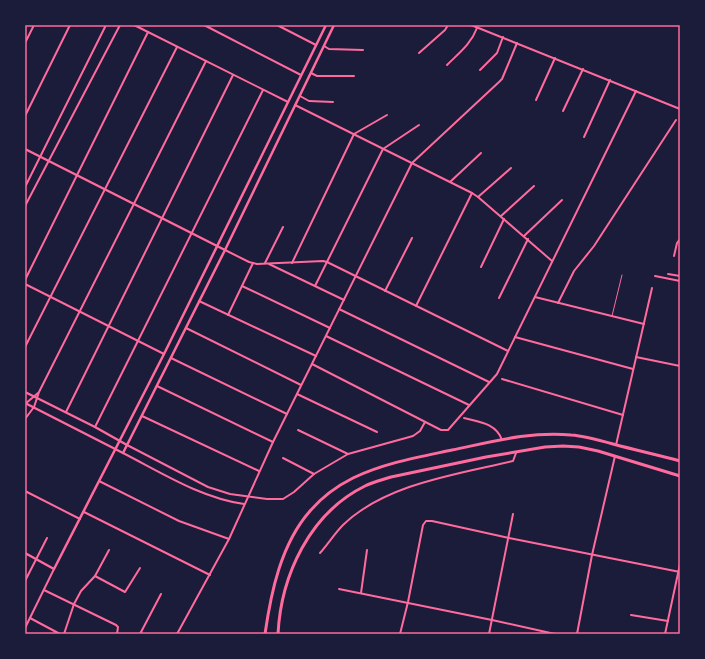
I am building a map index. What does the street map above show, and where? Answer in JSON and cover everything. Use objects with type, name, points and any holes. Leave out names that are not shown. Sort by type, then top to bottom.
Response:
[{"type":"main road","points":[[265,634],[272,597],[285,551],[302,520],[318,502],[328,494],[354,478],[382,466],[502,440],[533,435],[572,435],[680,461]]},
{"type":"main road","points":[[278,634],[284,598],[295,561],[312,532],[326,514],[337,504],[365,486],[391,477],[517,452],[545,447],[563,446],[579,447],[615,456],[680,476]]},
{"type":"street","points":[[25,43],[34,25]]},
{"type":"street","points":[[25,116],[70,25]]},
{"type":"street","points":[[25,187],[106,25]]},
{"type":"street","points":[[25,206],[120,25]]},
{"type":"street","points":[[134,25],[288,102]]},
{"type":"street","points":[[204,25],[301,74]]},
{"type":"street","points":[[276,25],[316,45]]},
{"type":"street","points":[[25,628],[164,354],[326,25]]},
{"type":"street","points":[[123,453],[225,250],[334,25]]},
{"type":"street","points":[[419,53],[446,30],[448,25]]},
{"type":"street","points":[[471,25],[680,109]]},
{"type":"street","points":[[447,65],[474,38],[477,27]]},
{"type":"street","points":[[25,280],[148,32]]},
{"type":"street","points":[[480,70],[497,53],[503,37]]},
{"type":"street","points":[[177,634],[229,539],[273,442],[412,163],[502,79],[517,43]]},
{"type":"street","points":[[324,46],[329,49],[363,50]]},
{"type":"street","points":[[25,347],[177,47]]},
{"type":"street","points":[[536,100],[555,58]]},
{"type":"street","points":[[25,419],[34,407],[39,392],[206,61]]},
{"type":"street","points":[[563,111],[583,69]]},
{"type":"street","points":[[311,73],[317,76],[354,76]]},
{"type":"street","points":[[66,412],[233,75]]},
{"type":"street","points":[[584,137],[610,80]]},
{"type":"street","points":[[95,427],[262,90]]},
{"type":"street","points":[[312,364],[426,422],[445,431],[448,430],[495,377],[636,91]]},
{"type":"street","points":[[299,96],[309,101],[333,102]]},
{"type":"street","points":[[295,105],[472,193],[501,216],[552,261]]},
{"type":"street","points":[[292,263],[354,134],[387,115]]},
{"type":"street","points":[[558,303],[574,271],[594,246],[676,120]]},
{"type":"street","points":[[315,286],[383,149],[419,125]]},
{"type":"street","points":[[25,149],[253,263],[327,262],[508,351]]},
{"type":"street","points":[[450,182],[481,153]]},
{"type":"street","points":[[478,197],[511,168]]},
{"type":"street","points":[[501,216],[534,186]]},
{"type":"street","points":[[416,306],[472,193]]},
{"type":"street","points":[[524,236],[562,200]]},
{"type":"street","points":[[481,267],[504,219]]},
{"type":"street","points":[[265,263],[283,227]]},
{"type":"street","points":[[385,291],[412,238]]},
{"type":"street","points":[[499,298],[528,239]]},
{"type":"street","points":[[674,256],[677,243],[680,239]]},
{"type":"street","points":[[228,315],[253,263]]},
{"type":"street","points":[[268,263],[344,300]]},
{"type":"street","points":[[668,274],[680,276]]},
{"type":"street","points":[[655,276],[680,281]]},
{"type":"street","points":[[25,284],[164,354]]},
{"type":"street","points":[[242,286],[330,328]]},
{"type":"street","points":[[616,445],[652,288]]},
{"type":"street","points":[[535,297],[644,324]]},
{"type":"street","points":[[199,301],[316,356]]},
{"type":"street","points":[[339,309],[489,382]]},
{"type":"street","points":[[186,328],[301,386]]},
{"type":"street","points":[[326,336],[469,405]]},
{"type":"street","points":[[515,337],[633,369]]},
{"type":"street","points":[[636,357],[680,366]]},
{"type":"street","points":[[171,358],[287,414]]},
{"type":"street","points":[[502,379],[623,415]]},
{"type":"street","points":[[156,386],[273,442]]},
{"type":"street","points":[[25,392],[208,487],[230,494],[267,500],[283,499],[294,492],[314,474],[348,454],[413,436],[420,431],[426,422]]},
{"type":"street","points":[[39,392],[25,403],[203,493],[227,501],[244,504]]},
{"type":"street","points":[[297,394],[378,432]]},
{"type":"street","points":[[142,416],[259,471]]},
{"type":"street","points":[[464,418],[487,424],[494,428],[498,431],[502,440]]},
{"type":"street","points":[[298,430],[348,454]]},
{"type":"street","points":[[320,553],[344,525],[358,513],[383,497],[419,483],[513,461],[517,452]]},
{"type":"street","points":[[577,634],[592,555],[615,456]]},
{"type":"street","points":[[283,458],[314,474]]},
{"type":"street","points":[[99,481],[179,521],[229,539]]},
{"type":"street","points":[[25,491],[80,519]]},
{"type":"street","points":[[84,512],[210,575]]},
{"type":"street","points":[[489,634],[513,514]]},
{"type":"street","points":[[400,634],[408,602],[423,525],[426,521],[679,572]]},
{"type":"street","points":[[25,581],[47,538]]},
{"type":"street","points":[[64,634],[74,604],[81,591],[94,576],[109,550]]},
{"type":"street","points":[[361,593],[367,550]]},
{"type":"street","points":[[25,553],[54,569]]},
{"type":"street","points":[[665,634],[680,564]]},
{"type":"street","points":[[94,576],[125,592],[140,568]]},
{"type":"street","points":[[339,588],[555,634]]},
{"type":"street","points":[[44,590],[116,625],[118,627],[117,634]]},
{"type":"street","points":[[140,634],[161,594]]},
{"type":"street","points":[[631,614],[668,621]]},
{"type":"street","points":[[30,618],[60,634]]},
{"type":"lane","points":[[612,316],[622,275]]}]
